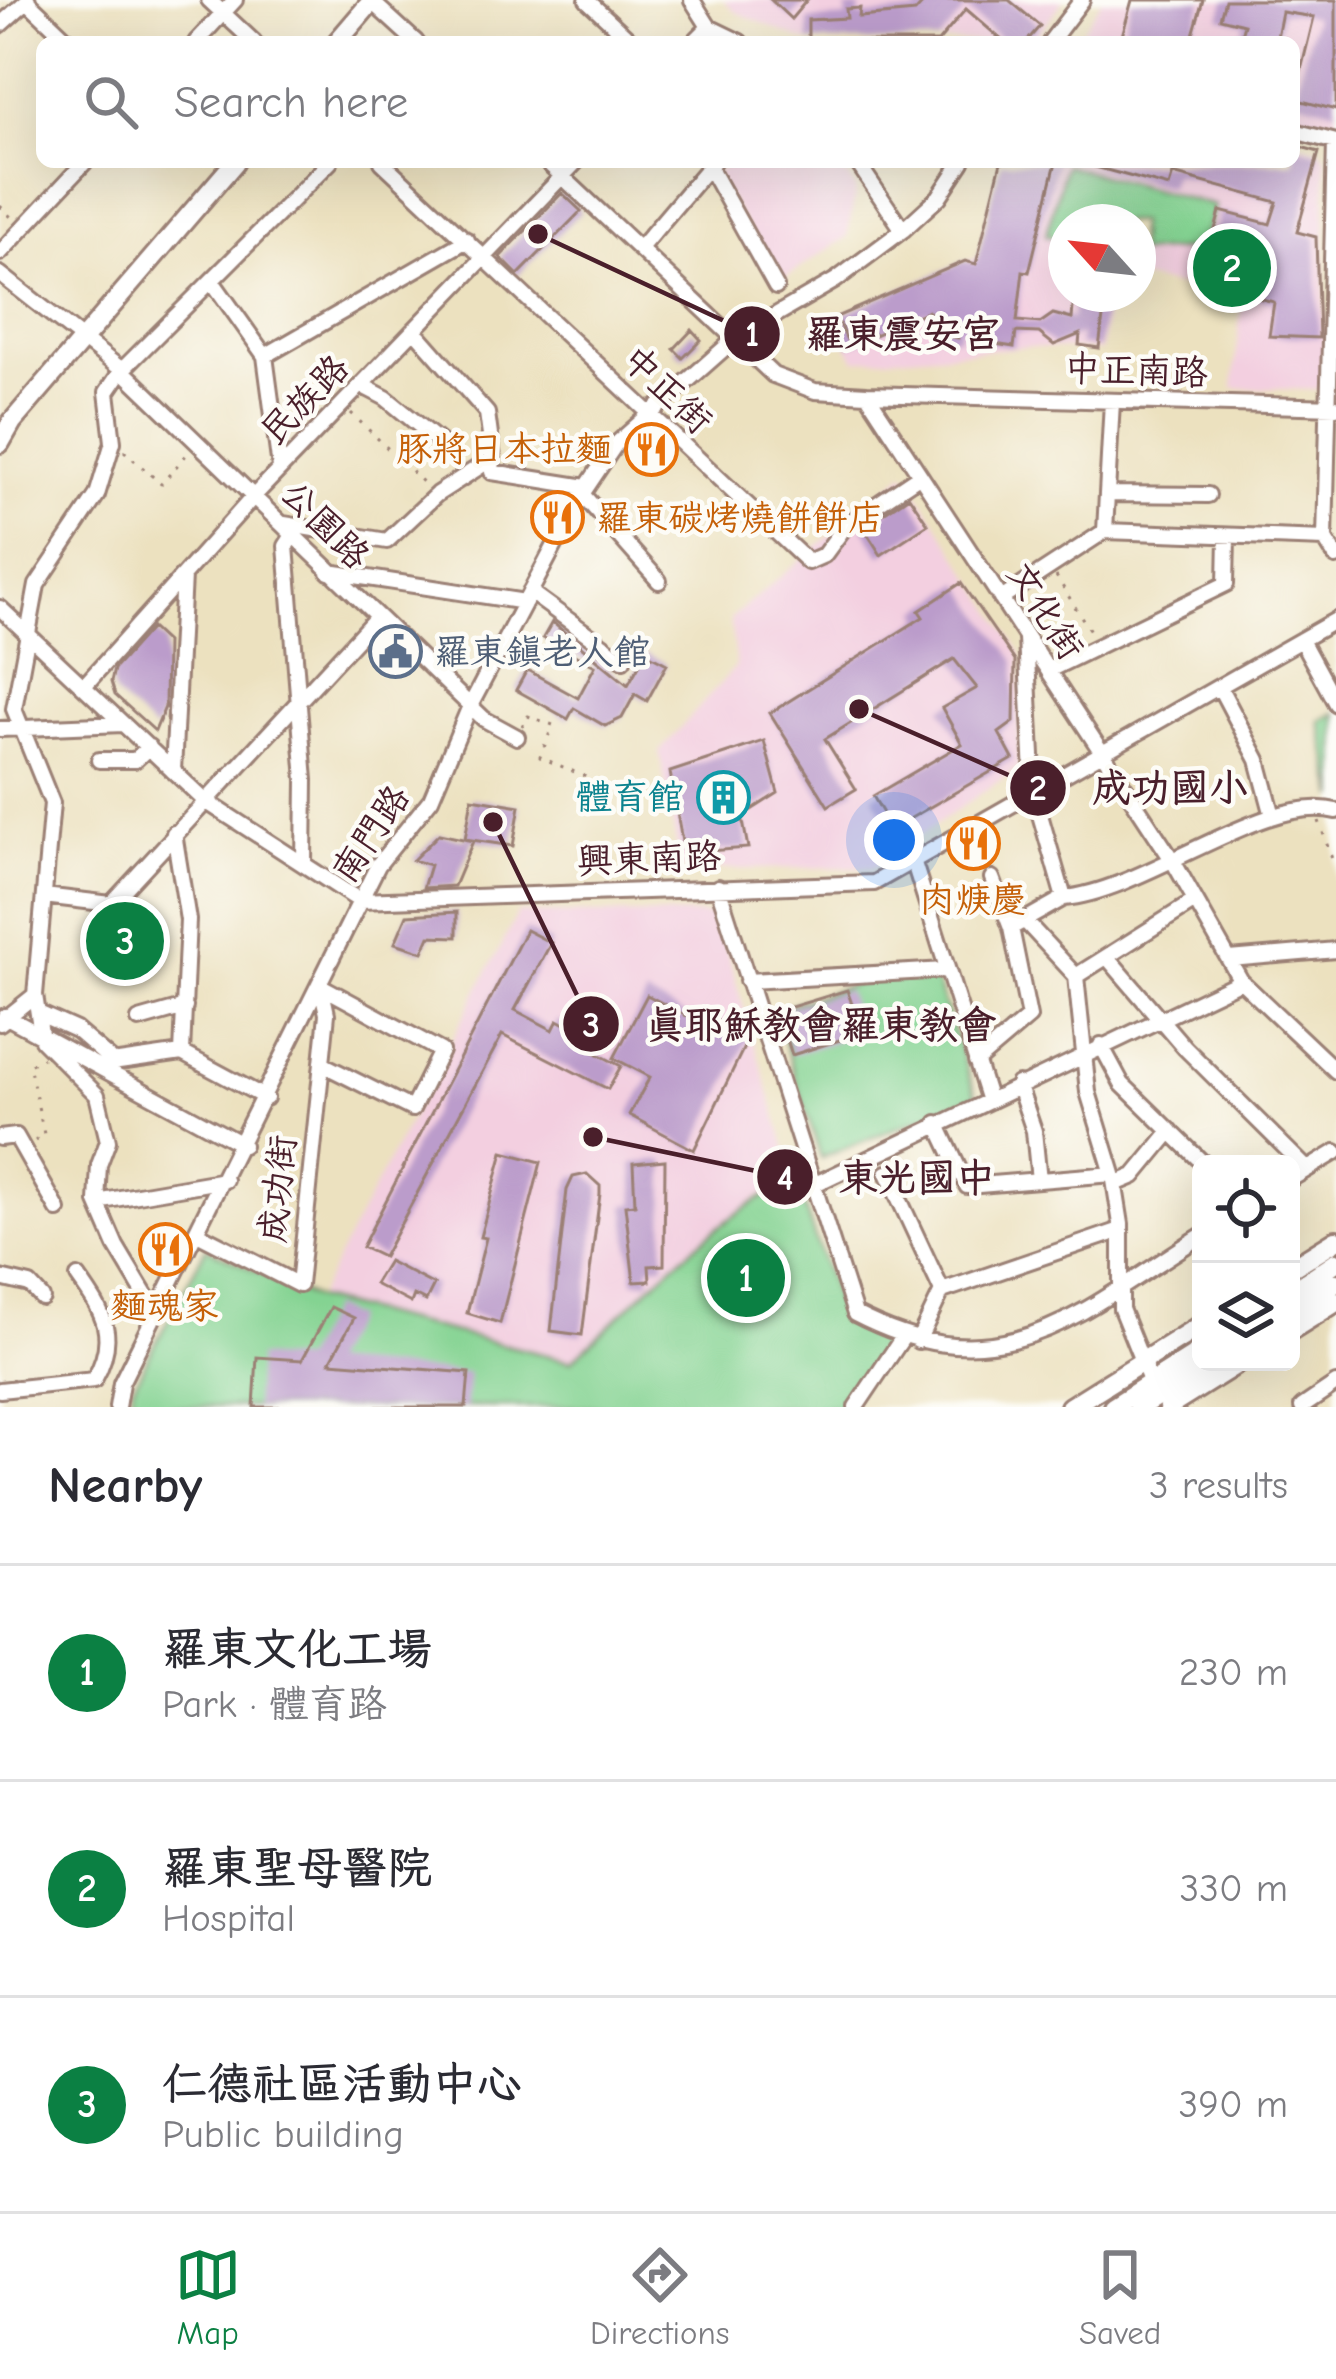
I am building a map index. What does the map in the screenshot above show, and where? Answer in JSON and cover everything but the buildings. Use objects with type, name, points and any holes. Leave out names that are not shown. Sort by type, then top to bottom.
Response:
[{"type":"main road","points":[[343,36],[372,0]]},
{"type":"main road","points":[[0,443],[230,168]]},
{"type":"main road","points":[[1299,1263],[1336,1240]]},
{"type":"main road","points":[[1300,1286],[1336,1262]]},
{"type":"main road","points":[[1300,1306],[1336,1283]]},
{"type":"main road","points":[[1300,1324],[1336,1302]]},
{"type":"main road","points":[[1070,1407],[1192,1331]]},
{"type":"main road","points":[[1155,1400],[1192,1361]]},
{"type":"main road","points":[[1155,1400],[1198,1371]]},
{"type":"main road","points":[[1113,1407],[1155,1400],[1220,1371]]},
{"type":"street","points":[[209,0],[247,36]]},
{"type":"street","points":[[202,36],[235,0]]},
{"type":"street","points":[[372,0],[410,36]]},
{"type":"street","points":[[587,0],[626,36]]},
{"type":"street","points":[[692,0],[709,27],[728,36]]},
{"type":"street","points":[[1055,36],[1082,0]]},
{"type":"street","points":[[0,25],[27,1],[64,36]]},
{"type":"street","points":[[700,36],[709,27]]},
{"type":"street","points":[[1300,133],[1336,142],[1325,539],[1336,556]]},
{"type":"street","points":[[0,253],[79,168]]},
{"type":"street","points":[[157,1313],[116,1246],[97,1202],[99,1165],[108,1141],[97,1095],[42,1036],[35,995],[52,803],[26,729],[14,709],[37,585],[97,495],[113,442],[107,392],[122,370],[324,168]]},
{"type":"street","name":"中正街","points":[[389,168],[808,562],[824,555],[846,525],[919,476]]},
{"type":"street","name":"中正南路","points":[[553,168],[789,384],[867,394],[1332,407]]},
{"type":"street","name":"民族路","points":[[84,686],[280,468],[570,168]]},
{"type":"street","points":[[640,248],[708,168]]},
{"type":"street","points":[[713,168],[776,286]]},
{"type":"street","points":[[861,168],[903,230]]},
{"type":"street","name":"南門路","points":[[117,1407],[122,1384],[378,865],[431,799],[470,706],[584,490],[615,445],[647,413],[736,338],[836,280],[903,230],[939,197],[958,168]]},
{"type":"street","points":[[265,356],[467,240]]},
{"type":"street","name":"公園路","points":[[0,274],[85,336],[470,706],[517,737]]},
{"type":"street","points":[[212,281],[265,356],[280,468]]},
{"type":"street","points":[[414,331],[487,413],[492,472],[584,490],[659,580]]},
{"type":"street","points":[[361,385],[386,398],[442,444]]},
{"type":"street","name":"文化街","points":[[867,394],[1173,861],[1240,981]]},
{"type":"street","points":[[1105,531],[1112,400]]},
{"type":"street","points":[[304,864],[288,530],[388,541],[436,494],[493,458]]},
{"type":"street","points":[[1107,494],[1208,495]]},
{"type":"street","points":[[1001,598],[1105,531],[1325,539]]},
{"type":"street","points":[[1049,670],[1226,584],[1226,536]]},
{"type":"street","points":[[329,572],[528,597],[623,660]]},
{"type":"street","points":[[173,771],[183,576]]},
{"type":"street","points":[[0,608],[204,800],[360,901]]},
{"type":"street","points":[[44,896],[111,904],[376,618]]},
{"type":"street","name":"興東南路","points":[[360,901],[874,883],[1336,620]]},
{"type":"street","points":[[1026,638],[1034,794],[1064,898]]},
{"type":"street","points":[[1301,640],[1336,704]]},
{"type":"street","points":[[1220,688],[1258,760],[1273,816]]},
{"type":"street","points":[[0,729],[123,724]]},
{"type":"street","points":[[100,760],[135,760],[148,747]]},
{"type":"street","points":[[1018,924],[1064,898],[1121,886],[1273,816],[1315,808],[1336,812]]},
{"type":"street","points":[[174,832],[188,920],[182,1053]]},
{"type":"street","points":[[914,863],[988,1098]]},
{"type":"street","points":[[992,878],[1018,924],[1076,976],[1094,1121],[1114,1179],[1121,1230],[1117,1288],[1155,1400]]},
{"type":"street","points":[[718,887],[849,1307],[911,1339],[956,1348],[1010,1342],[1065,1325],[1192,1241]]},
{"type":"street","points":[[1076,976],[1195,901]]},
{"type":"street","points":[[976,1063],[1029,1017],[1018,924]]},
{"type":"street","points":[[1230,959],[1336,950]]},
{"type":"street","points":[[1107,956],[1159,1017],[1307,1169]]},
{"type":"street","points":[[747,981],[946,970]]},
{"type":"street","points":[[811,1186],[1240,981],[1336,1071]]},
{"type":"street","points":[[320,986],[441,1051],[412,1109],[322,1064]]},
{"type":"street","name":"成功街","points":[[197,1233],[298,1285],[327,1014],[320,986]]},
{"type":"street","points":[[2,1017],[35,995]]},
{"type":"street","points":[[139,1020],[185,1007]]},
{"type":"street","points":[[38,1012],[76,1030],[106,1064]]},
{"type":"street","points":[[2,1017],[106,1064],[243,1145]]},
{"type":"street","points":[[1101,1045],[1122,1084],[1195,1155]]},
{"type":"street","points":[[106,1064],[182,1053],[266,1098]]},
{"type":"street","points":[[1018,1084],[1034,1131],[1039,1180]]},
{"type":"street","points":[[937,1123],[967,1186],[1134,1176],[1171,1131]]},
{"type":"street","points":[[0,1138],[16,1136],[58,1210]]},
{"type":"street","points":[[1300,1173],[1336,1152]]},
{"type":"street","points":[[887,1173],[942,1291]]},
{"type":"street","points":[[97,1202],[225,1180]]},
{"type":"street","points":[[856,1407],[911,1339],[942,1291],[1121,1230]]},
{"type":"street","points":[[0,1390],[80,1384],[97,1376],[110,1346],[108,1322],[78,1277]]},
{"type":"street","points":[[0,1278],[30,1285],[42,1298]]},
{"type":"street","points":[[97,1376],[122,1384]]},
{"type":"street","points":[[1302,1407],[1336,1384]]},
{"type":"path","points":[[0,206],[23,228]]},
{"type":"path","points":[[342,405],[436,494]]},
{"type":"path","points":[[113,442],[161,484],[197,442]]},
{"type":"path","points":[[1050,567],[1100,646]]},
{"type":"path","points":[[517,737],[528,716],[553,725],[540,757],[609,787]]},
{"type":"path","points":[[1315,808],[1332,860]]},
{"type":"path","points":[[24,1150],[44,1134],[29,1065],[53,1053]]},
{"type":"shaded area","points":[[723,0],[1064,0],[1037,36],[792,36],[736,12]]},
{"type":"shaded area","points":[[1102,0],[1336,0],[1336,135],[1300,126],[1300,36],[1079,36]]},
{"type":"shaded area","points":[[1300,144],[1322,150],[1326,159],[1324,381],[1317,390],[1233,388],[1242,298],[1156,281],[1156,204],[1048,204],[1048,312],[1106,312],[1101,351],[1030,347],[856,360],[831,318],[978,257],[1000,168],[1300,168]]},
{"type":"shaded area","points":[[722,168],[842,168],[856,189],[847,237],[780,281],[714,174]]},
{"type":"shaded area","points":[[905,473],[1021,653],[1018,768],[874,867],[681,870],[659,752],[736,666],[730,619]]},
{"type":"shaded area","points":[[518,913],[716,915],[796,1182],[762,1195],[723,1223],[571,1361],[316,1299]]},
{"type":"green space","points":[[1064,168],[1215,206],[1201,248],[1156,252],[1156,204],[1054,204]]},
{"type":"green space","points":[[1336,713],[1336,798],[1320,721]]},
{"type":"green space","points":[[934,975],[976,1096],[821,1158],[774,1010],[861,982]]},
{"type":"green space","points":[[796,1182],[841,1316],[887,1342],[847,1407],[130,1407],[133,1386],[206,1248],[316,1299],[571,1361],[707,1236],[767,1195]]},
{"type":"place","name":"羅東震安宮","points":[[538,234]]},
{"type":"place","name":"羅東聖母醫院","points":[[1232,268]]},
{"type":"place","name":"豚將日本拉麵","points":[[651,449]]},
{"type":"place","name":"羅東碳烤燒餅餅店","points":[[557,518]]},
{"type":"place","name":"羅東鎮老人館","points":[[395,652]]},
{"type":"place","name":"成功國小","points":[[859,709]]},
{"type":"place","name":"體育館","points":[[723,797]]},
{"type":"place","name":"真耶穌教會羅東教會","points":[[493,822]]},
{"type":"place","name":"肉焿慶","points":[[973,844]]},
{"type":"place","name":"仁德社區活動中心","points":[[125,941]]},
{"type":"place","name":"東光國中","points":[[593,1137]]},
{"type":"place","name":"麵魂家","points":[[165,1250]]},
{"type":"place","name":"羅東文化工場","points":[[746,1278]]}]
